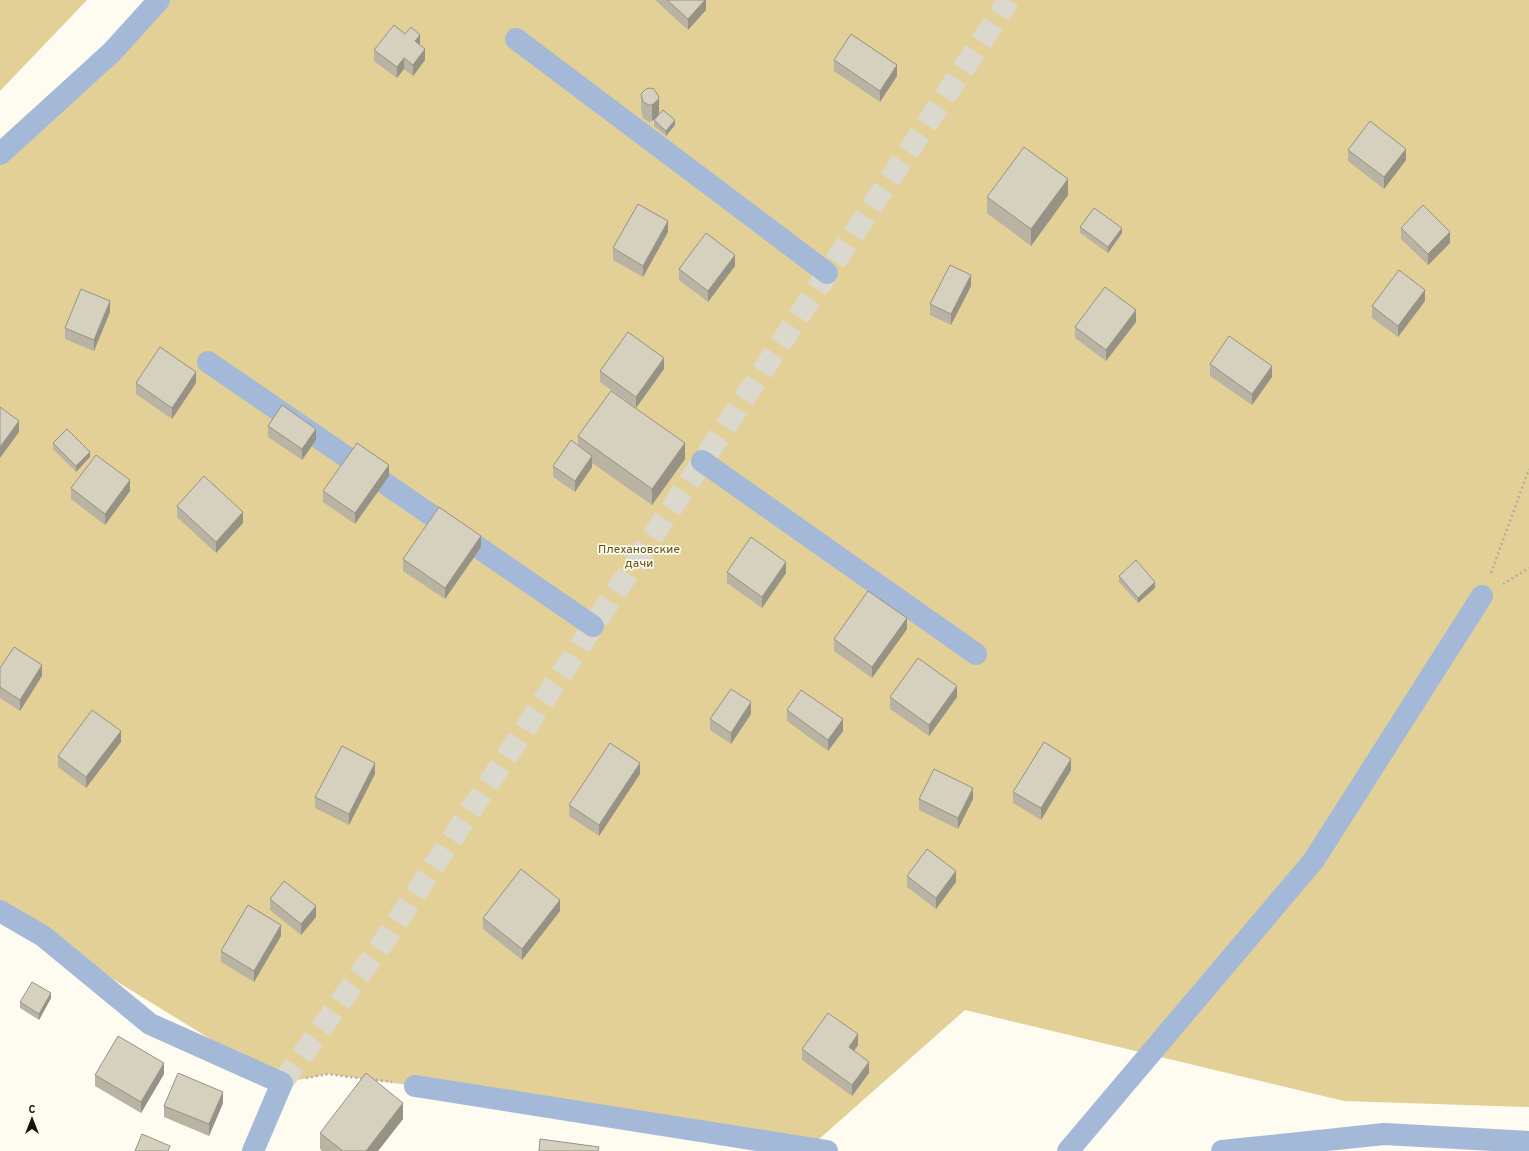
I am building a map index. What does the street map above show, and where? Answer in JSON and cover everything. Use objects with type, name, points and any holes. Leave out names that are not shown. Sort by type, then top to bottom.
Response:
[{"type":"street","points":[[0,154],[112,52],[159,0]]},
{"type":"street","points":[[516,39],[827,273]]},
{"type":"street","points":[[208,362],[593,626]]},
{"type":"street","points":[[702,461],[976,654]]},
{"type":"street","points":[[1068,1151],[1314,860],[1482,596]]},
{"type":"street","points":[[0,911],[43,936],[150,1024],[282,1083],[254,1151]]},
{"type":"street","points":[[416,1086],[827,1151]]},
{"type":"street","points":[[1222,1151],[1384,1134],[1529,1142]]},
{"type":"path","points":[[1482,596],[1529,469]]},
{"type":"path","points":[[1482,596],[1529,568]]},
{"type":"path","points":[[282,1083],[328,1074],[416,1086]]},
{"type":"green space","points":[[0,0],[87,0],[0,91]]},
{"type":"green space","name":"Плехановские дачи","points":[[159,0],[1529,0],[1529,1107],[1344,1101],[965,1010],[809,1148],[415,1086],[328,1074],[282,1083],[0,911],[0,154]]},
{"type":"building","points":[[667,0],[705,0],[688,19]]},
{"type":"building","points":[[394,25],[405,34],[411,27],[420,35],[415,41],[425,49],[413,65],[404,58],[397,67],[374,50]]},
{"type":"building","points":[[851,34],[897,65],[880,91],[834,60]]},
{"type":"building","points":[[646,89],[654,89],[659,97],[658,100],[652,105],[643,102],[641,94]]},
{"type":"building","points":[[663,110],[675,120],[666,131],[654,120]]},
{"type":"building","points":[[1370,121],[1406,149],[1384,177],[1348,150]]},
{"type":"building","points":[[1024,147],[1068,179],[1031,229],[987,197]]},
{"type":"building","points":[[638,204],[668,221],[643,266],[613,248]]},
{"type":"building","points":[[1423,205],[1450,232],[1428,254],[1401,228]]},
{"type":"building","points":[[1094,208],[1122,228],[1108,247],[1080,227]]},
{"type":"building","points":[[706,233],[735,255],[708,291],[679,269]]},
{"type":"building","points":[[950,265],[971,275],[951,314],[930,304]]},
{"type":"building","points":[[1399,270],[1425,290],[1398,326],[1372,306]]},
{"type":"building","points":[[1105,287],[1136,310],[1106,350],[1075,327]]},
{"type":"building","points":[[81,289],[110,301],[94,340],[65,328]]},
{"type":"building","points":[[628,332],[664,358],[636,397],[600,371]]},
{"type":"building","points":[[1229,336],[1272,366],[1252,394],[1210,364]]},
{"type":"building","points":[[160,347],[196,372],[172,408],[136,383]]},
{"type":"building","points":[[611,391],[685,443],[652,489],[578,436]]},
{"type":"building","points":[[282,405],[316,429],[302,449],[268,426]]},
{"type":"building","points":[[0,407],[19,421],[0,447]]},
{"type":"building","points":[[67,429],[90,452],[76,466],[53,443]]},
{"type":"building","points":[[571,440],[592,456],[575,481],[553,466]]},
{"type":"building","points":[[357,443],[389,465],[355,513],[323,491]]},
{"type":"building","points":[[96,455],[130,480],[105,514],[71,488]]},
{"type":"building","points":[[204,476],[243,512],[216,542],[177,506]]},
{"type":"building","points":[[439,507],[481,536],[445,588],[403,559]]},
{"type":"building","points":[[751,537],[786,562],[762,597],[727,572]]},
{"type":"building","points":[[1136,560],[1155,582],[1138,598],[1119,576]]},
{"type":"building","points":[[868,591],[907,618],[872,667],[834,639]]},
{"type":"building","points":[[14,647],[42,665],[20,700],[0,687],[0,668]]},
{"type":"building","points":[[918,658],[957,686],[929,725],[890,697]]},
{"type":"building","points":[[731,689],[751,702],[731,733],[710,719]]},
{"type":"building","points":[[801,690],[843,719],[828,740],[787,710]]},
{"type":"building","points":[[92,710],[121,731],[86,777],[58,756]]},
{"type":"building","points":[[1044,742],[1071,759],[1041,808],[1013,792]]},
{"type":"building","points":[[610,743],[640,763],[599,825],[569,805]]},
{"type":"building","points":[[342,746],[375,763],[349,814],[315,797]]},
{"type":"building","points":[[934,769],[973,788],[958,818],[919,799]]},
{"type":"building","points":[[927,849],[956,871],[936,898],[907,876]]},
{"type":"building","points":[[521,869],[560,900],[522,949],[483,918]]},
{"type":"building","points":[[284,881],[316,906],[301,924],[270,899]]},
{"type":"building","points":[[248,905],[281,925],[254,971],[221,951]]},
{"type":"building","points":[[32,982],[51,993],[39,1014],[20,1002]]},
{"type":"building","points":[[828,1013],[858,1034],[849,1047],[869,1062],[852,1085],[802,1049]]},
{"type":"building","points":[[118,1036],[164,1063],[141,1102],[95,1075]]},
{"type":"building","points":[[178,1073],[223,1092],[209,1124],[164,1106]]},
{"type":"building","points":[[366,1073],[403,1103],[366,1151],[343,1151],[320,1133]]},
{"type":"building","points":[[142,1134],[170,1146],[168,1151],[135,1151]]},
{"type":"building","points":[[540,1139],[599,1147],[598,1151],[539,1151]]},
{"type":"tunnel","points":[[282,1083],[382,944],[1009,0]]}]
